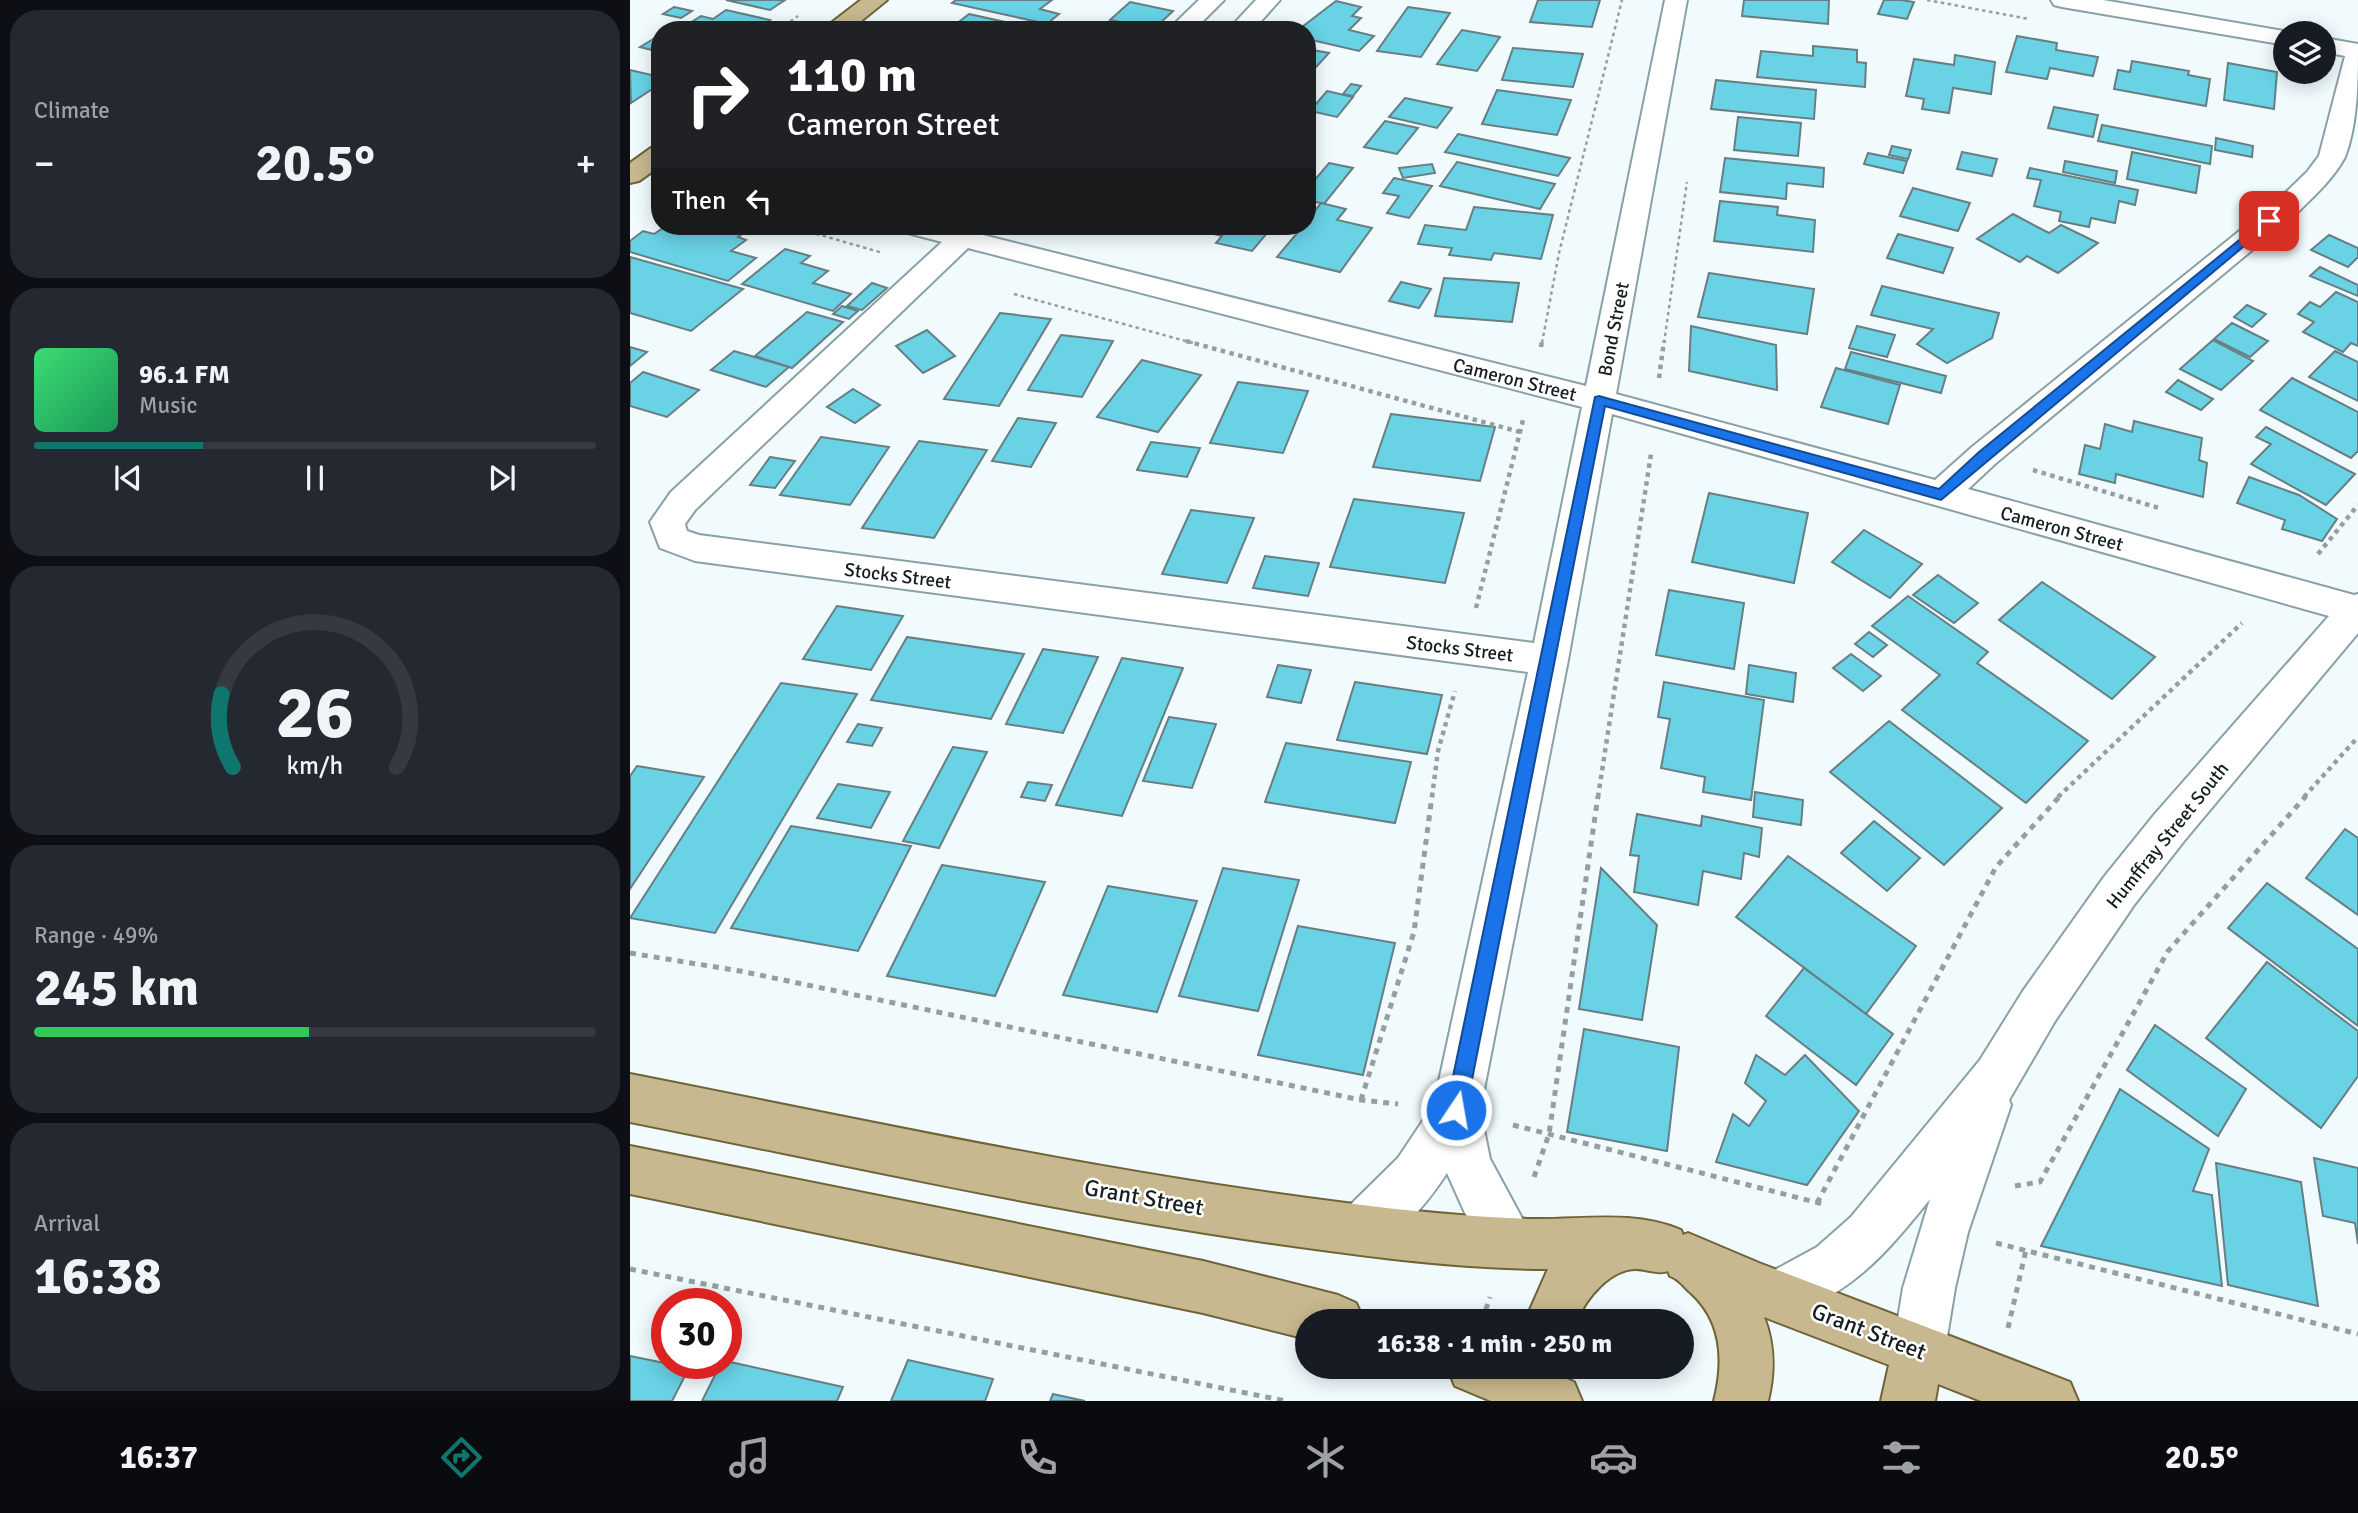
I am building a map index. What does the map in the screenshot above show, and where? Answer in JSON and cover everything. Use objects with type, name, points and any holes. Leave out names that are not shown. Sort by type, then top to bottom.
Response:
[{"type":"main road","points":[[847,21],[876,0]]},
{"type":"main road","points":[[630,175],[651,161]]},
{"type":"main road","name":"Grant Street","points":[[630,1098],[1147,1199],[1361,1230],[1510,1242],[1633,1241],[1676,1253],[1778,1296],[2051,1401]]},
{"type":"main road","points":[[630,1170],[1203,1287],[1295,1310]]},
{"type":"main road","points":[[1555,1309],[1568,1285],[1594,1259],[1610,1251],[1628,1247],[1676,1253],[1707,1272],[1724,1290],[1737,1313],[1745,1337],[1748,1362],[1746,1388],[1741,1401]]},
{"type":"main road","points":[[1908,1401],[1919,1349]]},
{"type":"main road","points":[[1503,1379],[1557,1401]]},
{"type":"main road","points":[[1552,1379],[1557,1401]]},
{"type":"street","points":[[1190,21],[1213,0]]},
{"type":"street","points":[[1249,21],[1269,0]]},
{"type":"street","name":"Bond Street","points":[[1510,1242],[1485,1203],[1469,1168],[1458,1134],[1456,1110],[1549,660],[1676,0]]},
{"type":"street","points":[[2062,0],[2273,36]]},
{"type":"street","points":[[1941,495],[1984,455],[2317,178],[2337,143],[2358,51],[2336,47]]},
{"type":"street","name":"Stocks Street","points":[[962,235],[932,267],[683,501],[667,522],[672,539],[695,548],[1549,660]]},
{"type":"street","name":"Cameron Street","points":[[970,235],[1026,243],[1599,400],[1657,403],[1941,495],[2357,609]]},
{"type":"street","name":"Humffray Street South","points":[[1778,1296],[1835,1265],[1869,1236],[1997,1077],[2039,1006],[2119,891],[2169,828],[2357,609]]},
{"type":"street","name":"Humffray Street South","points":[[1919,1349],[1929,1288],[1943,1232],[1997,1077]]},
{"type":"street","name":"Bond Street","points":[[1361,1230],[1391,1205],[1418,1176],[1456,1110]]},
{"type":"path","points":[[1540,350],[1559,253],[1622,0]]},
{"type":"path","points":[[1486,1309],[1549,1134],[1688,176]]},
{"type":"path","points":[[820,235],[932,267]]},
{"type":"path","points":[[1008,292],[1520,432],[1438,751],[1414,932],[1361,1100]]},
{"type":"path","points":[[1984,455],[2171,511]]},
{"type":"path","points":[[1817,1203],[1996,867],[2074,780],[2279,588],[2318,555],[2358,505]]},
{"type":"path","points":[[2008,1191],[2025,1183],[2040,1182],[2168,951],[2358,737]]},
{"type":"path","points":[[630,953],[740,971],[1361,1100],[1456,1110],[1817,1203],[1885,1216]]},
{"type":"path","points":[[1943,1232],[2026,1250],[2358,1334]]},
{"type":"path","points":[[1996,1380],[2026,1250]]},
{"type":"path","points":[[630,1269],[1286,1401]]},
{"type":"building","points":[[726,0],[785,0],[770,10]]},
{"type":"building","points":[[956,0],[1052,0],[1040,9],[1059,14],[1051,21],[1033,21],[952,3]]},
{"type":"building","points":[[1538,0],[1600,0],[1592,27],[1530,22]]},
{"type":"building","points":[[1744,0],[1829,0],[1828,24],[1742,16]]},
{"type":"building","points":[[1884,0],[1914,2],[1907,19],[1878,14]]},
{"type":"building","points":[[1336,1],[1361,7],[1352,16],[1361,18],[1349,30],[1374,36],[1359,51],[1316,41],[1316,21],[1310,21]]},
{"type":"building","points":[[1130,2],[1173,11],[1162,21],[1110,20]]},
{"type":"building","points":[[674,7],[692,11],[681,18],[663,14]]},
{"type":"building","points":[[1408,7],[1450,13],[1421,57],[1377,51]]},
{"type":"building","points":[[726,10],[770,20],[693,21],[701,16],[713,19]]},
{"type":"building","points":[[969,14],[1000,21],[960,21]]},
{"type":"building","points":[[1462,30],[1500,37],[1477,71],[1437,64]]},
{"type":"building","points":[[2017,36],[2057,43],[2056,50],[2098,57],[2093,76],[2050,68],[2047,79],[2006,72]]},
{"type":"building","points":[[651,40],[651,50],[640,47]]},
{"type":"building","points":[[1813,46],[1857,50],[1857,62],[1866,63],[1865,87],[1757,77],[1761,51],[1813,56]]},
{"type":"building","points":[[1513,48],[1583,54],[1573,87],[1502,80]]},
{"type":"building","points":[[1316,51],[1329,53],[1316,67]]},
{"type":"building","points":[[1955,55],[1995,62],[1991,94],[1953,88],[1949,113],[1922,109],[1924,99],[1906,96],[1914,59],[1954,65]]},
{"type":"building","points":[[2132,61],[2189,71],[2188,75],[2210,79],[2206,106],[2114,89],[2118,70],[2130,72]]},
{"type":"building","points":[[2228,63],[2273,71],[2273,84],[2276,84],[2274,109],[2224,100]]},
{"type":"building","points":[[630,70],[651,75],[651,90],[631,103]]},
{"type":"building","points":[[1716,80],[1816,90],[1814,119],[1711,109]]},
{"type":"building","points":[[1351,84],[1361,86],[1353,96],[1343,94]]},
{"type":"building","points":[[1497,90],[1571,100],[1557,135],[1482,124]]},
{"type":"building","points":[[1327,91],[1353,97],[1337,117],[1316,112],[1316,104]]},
{"type":"building","points":[[1405,98],[1452,108],[1437,128],[1389,117]]},
{"type":"building","points":[[2054,107],[2098,115],[2093,137],[2048,128]]},
{"type":"building","points":[[1738,117],[1801,123],[1798,156],[1734,150]]},
{"type":"building","points":[[1385,121],[1418,128],[1397,154],[1364,147]]},
{"type":"building","points":[[2102,125],[2212,146],[2210,164],[2098,141]]},
{"type":"building","points":[[1458,134],[1570,158],[1558,176],[1445,152]]},
{"type":"building","points":[[2216,138],[2253,146],[2252,157],[2215,150]]},
{"type":"building","points":[[1892,146],[1911,150],[1908,159],[1889,155]]},
{"type":"building","points":[[1962,152],[1997,159],[1992,176],[1957,169]]},
{"type":"building","points":[[2132,152],[2200,166],[2196,193],[2127,179]]},
{"type":"building","points":[[1868,153],[1907,161],[1903,173],[1864,164]]},
{"type":"building","points":[[1725,158],[1824,168],[1823,187],[1787,183],[1786,199],[1720,192]]},
{"type":"building","points":[[2065,161],[2117,171],[2115,183],[2063,172]]},
{"type":"building","points":[[1457,162],[1555,184],[1540,209],[1440,186]]},
{"type":"building","points":[[1329,163],[1353,168],[1324,204],[1316,202],[1316,178]]},
{"type":"building","points":[[1432,164],[1435,173],[1403,178],[1399,168]]},
{"type":"building","points":[[2030,168],[2138,190],[2135,205],[2119,201],[2115,223],[2091,218],[2089,227],[2059,221],[2061,212],[2034,206],[2041,180],[2027,178]]},
{"type":"building","points":[[1394,178],[1432,186],[1409,218],[1387,213],[1399,196],[1383,193]]},
{"type":"building","points":[[1913,188],[1970,203],[1958,231],[1900,216]]},
{"type":"building","points":[[1720,201],[1778,207],[1777,215],[1815,220],[1813,252],[1714,241]]},
{"type":"building","points":[[1321,203],[1346,209],[1337,220],[1372,228],[1340,272],[1277,257],[1295,235],[1316,235],[1316,209]]},
{"type":"building","points":[[1474,207],[1553,215],[1541,259],[1494,253],[1491,260],[1449,255],[1452,248],[1418,244],[1425,225],[1466,230]]},
{"type":"building","points":[[2013,214],[2049,233],[2061,225],[2098,243],[2058,273],[2027,256],[2020,262],[1977,239]]},
{"type":"building","points":[[643,231],[651,235],[741,235],[738,237],[746,240],[731,251],[756,258],[728,281],[630,252],[630,241]]},
{"type":"building","points":[[1898,234],[1953,248],[1943,273],[1887,258]]},
{"type":"building","points":[[1218,235],[1265,235],[1252,251],[1216,243],[1222,236]]},
{"type":"building","points":[[2329,235],[2358,248],[2358,257],[2348,267],[2311,250]]},
{"type":"building","points":[[785,249],[810,256],[801,263],[828,271],[813,283],[851,294],[833,311],[742,284]]},
{"type":"building","points":[[630,257],[743,289],[691,331],[630,313]]},
{"type":"building","points":[[2320,267],[2358,285],[2358,296],[2310,276]]},
{"type":"building","points":[[1709,273],[1814,289],[1807,334],[1698,317]]},
{"type":"building","points":[[1444,278],[1519,283],[1512,322],[1435,316]]},
{"type":"building","points":[[1401,282],[1431,289],[1419,308],[1389,301]]},
{"type":"building","points":[[872,283],[887,288],[862,310],[847,306]]},
{"type":"building","points":[[1882,286],[1999,313],[1992,338],[1947,363],[1917,344],[1933,329],[1871,315]]},
{"type":"building","points":[[2336,292],[2358,302],[2358,346],[2351,343],[2343,352],[2303,332],[2314,322],[2298,314],[2310,302],[2320,307]]},
{"type":"building","points":[[2247,305],[2266,314],[2252,327],[2234,317]]},
{"type":"building","points":[[842,306],[858,311],[849,319],[833,314]]},
{"type":"building","points":[[807,312],[843,322],[792,368],[755,356]]},
{"type":"building","points":[[1000,313],[1051,319],[999,406],[944,399]]},
{"type":"building","points":[[2232,323],[2268,341],[2250,357],[2214,339]]},
{"type":"building","points":[[1691,326],[1776,345],[1777,390],[1689,371]]},
{"type":"building","points":[[1857,326],[1895,335],[1887,357],[1849,348]]},
{"type":"building","points":[[927,330],[955,356],[923,373],[896,346]]},
{"type":"building","points":[[1061,335],[1113,341],[1082,397],[1028,390]]},
{"type":"building","points":[[2213,340],[2253,361],[2221,390],[2180,369]]},
{"type":"building","points":[[630,347],[647,352],[630,366]]},
{"type":"building","points":[[734,351],[789,367],[766,387],[711,370]]},
{"type":"building","points":[[2335,351],[2358,362],[2358,401],[2309,377]]},
{"type":"building","points":[[1851,352],[1946,376],[1941,393],[1845,369]]},
{"type":"building","points":[[1142,360],[1201,375],[1158,432],[1097,417]]},
{"type":"building","points":[[1836,368],[1900,385],[1888,424],[1821,407]]},
{"type":"building","points":[[643,372],[699,390],[667,417],[630,406],[630,383]]},
{"type":"building","points":[[2292,378],[2358,412],[2358,451],[2351,458],[2260,410]]},
{"type":"building","points":[[2178,380],[2213,399],[2201,410],[2166,392]]},
{"type":"building","points":[[1238,382],[1308,391],[1283,453],[1210,443]]},
{"type":"building","points":[[853,389],[880,405],[855,423],[827,407]]},
{"type":"building","points":[[1391,414],[1495,427],[1480,481],[1373,467]]},
{"type":"building","points":[[1018,418],[1056,423],[1031,467],[992,461]]},
{"type":"building","points":[[2134,421],[2202,438],[2199,460],[2207,463],[2203,497],[2116,474],[2115,483],[2079,474],[2085,445],[2100,449],[2105,424],[2132,432]]},
{"type":"building","points":[[2266,427],[2355,474],[2326,505],[2251,464],[2271,444],[2256,437]]},
{"type":"building","points":[[821,437],[889,447],[850,505],[780,495]]},
{"type":"building","points":[[919,441],[987,450],[934,538],[862,528]]},
{"type":"building","points":[[1151,442],[1200,448],[1187,477],[1137,470]]},
{"type":"building","points":[[770,457],[795,461],[775,488],[750,485]]},
{"type":"building","points":[[2249,477],[2299,495],[2337,519],[2322,541],[2282,529],[2285,520],[2237,503]]},
{"type":"building","points":[[1709,493],[1808,513],[1794,583],[1692,562]]},
{"type":"building","points":[[1354,499],[1464,513],[1445,583],[1330,567]]},
{"type":"building","points":[[1191,510],[1254,518],[1227,583],[1162,574]]},
{"type":"building","points":[[1864,530],[1922,564],[1890,598],[1832,562]]},
{"type":"building","points":[[1265,556],[1319,563],[1308,596],[1253,588]]},
{"type":"building","points":[[1938,575],[1978,603],[1954,623],[1913,595]]},
{"type":"building","points":[[2042,582],[2155,657],[2112,699],[1999,620]]},
{"type":"building","points":[[1669,590],[1744,603],[1734,669],[1656,655]]},
{"type":"building","points":[[1908,596],[1988,652],[1977,663],[2088,741],[2026,803],[1902,710],[1940,675],[1872,626]]},
{"type":"building","points":[[837,606],[903,616],[871,670],[803,659]]},
{"type":"building","points":[[1869,632],[1887,645],[1873,657],[1855,644]]},
{"type":"building","points":[[907,637],[1024,654],[991,719],[871,700]]},
{"type":"building","points":[[1043,649],[1098,657],[1063,733],[1006,724]]},
{"type":"building","points":[[1851,654],[1881,676],[1863,691],[1833,668]]},
{"type":"building","points":[[1122,658],[1183,668],[1122,816],[1056,805]]},
{"type":"building","points":[[1278,665],[1311,670],[1301,703],[1267,697]]},
{"type":"building","points":[[1749,665],[1796,673],[1793,702],[1746,694]]},
{"type":"building","points":[[1355,682],[1442,695],[1427,754],[1337,740]]},
{"type":"building","points":[[1664,682],[1764,700],[1751,800],[1703,792],[1705,777],[1661,768],[1670,719],[1658,717]]},
{"type":"building","points":[[781,683],[857,694],[715,933],[630,918]]},
{"type":"building","points":[[1169,717],[1216,724],[1192,788],[1143,781]]},
{"type":"building","points":[[1889,721],[2002,808],[1944,865],[1830,772]]},
{"type":"building","points":[[858,724],[882,728],[872,746],[847,742]]},
{"type":"building","points":[[1286,743],[1411,762],[1395,823],[1265,802]]},
{"type":"building","points":[[953,747],[987,752],[939,848],[903,841]]},
{"type":"building","points":[[637,766],[704,777],[630,889],[630,776]]},
{"type":"building","points":[[1028,782],[1052,785],[1045,801],[1021,797]]},
{"type":"building","points":[[838,784],[890,792],[871,828],[817,818]]},
{"type":"building","points":[[1755,792],[1803,800],[1801,825],[1753,817]]},
{"type":"building","points":[[1637,814],[1701,826],[1702,816],[1762,828],[1759,857],[1744,853],[1741,879],[1703,871],[1698,905],[1634,892],[1639,856],[1630,855]]},
{"type":"building","points":[[1874,821],[1920,858],[1887,891],[1841,853]]},
{"type":"building","points":[[791,826],[911,846],[858,951],[731,928]]},
{"type":"building","points":[[2345,829],[2358,838],[2358,915],[2306,878]]},
{"type":"building","points":[[1788,856],[1916,946],[1866,1014],[1736,917]]},
{"type":"building","points":[[942,865],[1045,882],[995,996],[887,976]]},
{"type":"building","points":[[1223,868],[1299,880],[1258,1011],[1179,996]]},
{"type":"building","points":[[1601,868],[1657,925],[1642,1020],[1579,1009]]},
{"type":"building","points":[[2267,883],[2358,949],[2358,1026],[2228,928]]},
{"type":"building","points":[[1108,886],[1197,901],[1157,1012],[1063,995]]},
{"type":"building","points":[[1298,926],[1395,943],[1363,1075],[1258,1055]]},
{"type":"building","points":[[2267,962],[2358,1031],[2358,1076],[2321,1128],[2206,1038]]},
{"type":"building","points":[[1804,968],[1893,1034],[1856,1085],[1766,1016]]},
{"type":"building","points":[[2155,1025],[2246,1089],[2218,1136],[2127,1070]]},
{"type":"building","points":[[1584,1029],[1679,1047],[1667,1151],[1567,1132]]},
{"type":"building","points":[[1756,1055],[1785,1075],[1805,1055],[1859,1111],[1807,1185],[1716,1162],[1733,1114],[1749,1126],[1766,1101],[1745,1083]]},
{"type":"building","points":[[2120,1089],[2209,1149],[2193,1191],[2212,1195],[2222,1286],[2041,1246]]},
{"type":"building","points":[[2314,1158],[2358,1168],[2358,1244],[2355,1223],[2323,1216]]},
{"type":"building","points":[[2216,1163],[2301,1182],[2318,1306],[2228,1285]]},
{"type":"building","points":[[630,1356],[651,1360],[651,1379],[683,1379],[672,1401],[630,1401]]},
{"type":"building","points":[[908,1360],[993,1379],[985,1401],[891,1401]]},
{"type":"building","points":[[742,1365],[843,1387],[837,1401],[702,1401],[713,1379],[742,1379]]},
{"type":"building","points":[[1053,1394],[1085,1401],[1050,1401]]},
{"type":"route","points":[[1456,1110],[1549,660],[1599,400],[1941,495],[1984,455],[2269,221]]}]
